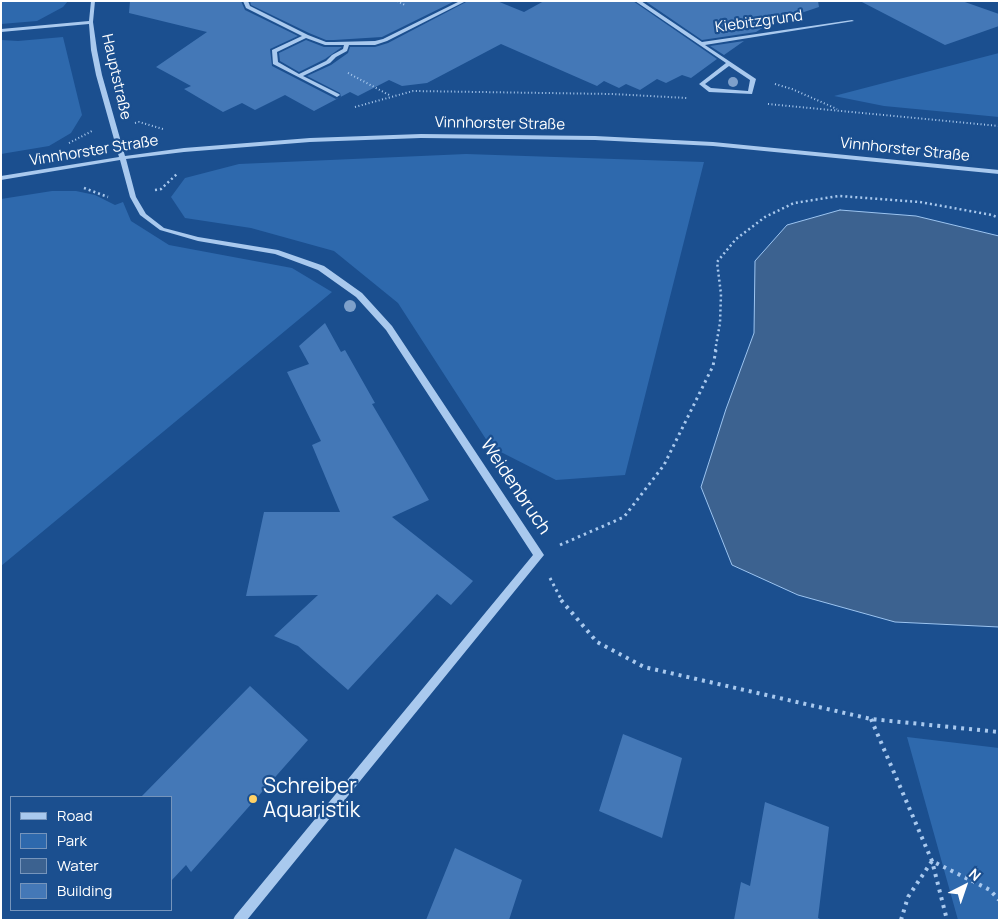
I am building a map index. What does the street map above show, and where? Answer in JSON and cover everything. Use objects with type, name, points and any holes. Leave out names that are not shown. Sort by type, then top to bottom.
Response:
[{"type":"street","name":"Hauptstraße","points":[[93,1],[91,22],[96,59],[121,158]]},
{"type":"street","points":[[245,1],[248,7],[306,36],[325,43],[347,44],[385,40],[464,1]]},
{"type":"street","points":[[637,1],[728,64],[753,79],[750,93],[709,90],[702,84],[728,64]]},
{"type":"street","name":"Kiebitzgrund","points":[[700,44],[852,21]]},
{"type":"street","points":[[1,31],[91,22]]},
{"type":"street","points":[[306,36],[274,51],[275,63],[337,95]]},
{"type":"street","points":[[299,76],[328,62],[345,50],[347,44]]},
{"type":"street","name":"Vinnhorster Straße","points":[[1,178],[121,158],[184,150],[310,140],[494,136],[595,138],[713,144],[999,172]]},
{"type":"street","name":"Weidenbruch","points":[[121,158],[136,203],[143,215],[162,229],[198,239],[276,252],[321,268],[359,295],[388,328],[539,555],[239,920]]},
{"type":"path","points":[[328,62],[392,96]]},
{"type":"path","points":[[753,79],[792,89],[841,110]]},
{"type":"path","points":[[353,107],[413,91],[692,99]]},
{"type":"path","points":[[764,104],[999,126]]},
{"type":"path","points":[[999,218],[992,215],[920,202],[839,196],[794,203],[765,216],[736,239],[717,262],[721,294],[720,323],[713,366],[664,465],[624,517],[539,555],[561,600],[597,642],[644,667],[871,719],[999,732]]},
{"type":"path","points":[[871,719],[932,861],[947,920]]},
{"type":"path","points":[[932,861],[990,890],[999,900]]},
{"type":"path","points":[[901,920],[908,897],[932,861]]},
{"type":"green space","points":[[1,1],[68,1],[63,7],[37,21],[1,24]]},
{"type":"green space","points":[[63,37],[82,115],[71,133],[49,146],[1,154],[1,40],[18,41]]},
{"type":"green space","points":[[999,53],[999,117],[884,106],[834,96]]},
{"type":"green space","points":[[466,154],[704,162],[625,475],[556,480],[491,447],[398,303],[334,251],[251,228],[185,218],[171,197],[185,178],[239,164]]},
{"type":"green space","points":[[52,191],[76,191],[95,195],[115,205],[123,202],[131,221],[169,245],[292,268],[332,292],[1,566],[1,199]]},
{"type":"green space","points":[[907,737],[999,748],[999,920],[958,920]]},
{"type":"water","points":[[840,210],[916,216],[999,236],[999,627],[895,622],[798,595],[732,565],[701,487],[726,409],[754,333],[755,261],[787,225]]},
{"type":"building","points":[[130,1],[241,1],[245,10],[298,36],[270,49],[272,66],[336,99],[339,98],[314,111],[285,95],[255,110],[242,103],[223,112],[184,89],[191,86],[156,67],[207,32],[129,13]]},
{"type":"building","points":[[250,1],[455,1],[382,37],[326,40],[251,5]]},
{"type":"building","points":[[468,1],[497,1],[524,12],[544,1],[633,1],[717,59],[691,78],[682,75],[666,83],[657,79],[640,90],[626,84],[619,88],[604,81],[597,86],[501,44],[427,83],[402,86],[389,80],[358,96],[350,92],[341,97],[340,93],[307,76],[331,65],[348,53],[350,47],[375,47],[388,43]]},
{"type":"building","points":[[645,1],[818,1],[819,7],[762,26],[764,27],[756,32],[702,40]]},
{"type":"building","points":[[860,1],[962,1],[999,14],[999,26],[945,45]]},
{"type":"building","points":[[306,40],[324,47],[342,47],[325,59],[299,72],[280,61],[279,53]]},
{"type":"building","points":[[744,41],[724,55],[710,46]]},
{"type":"building","points":[[325,323],[341,352],[345,350],[375,403],[372,404],[429,500],[392,517],[473,581],[451,605],[437,594],[348,690],[298,646],[274,636],[318,595],[246,596],[264,512],[340,512],[312,445],[321,441],[287,372],[309,364],[299,346]]},
{"type":"building","points":[[250,686],[308,740],[191,872],[186,865],[172,880],[172,796],[142,796]]},
{"type":"building","points":[[623,734],[682,758],[662,838],[599,811]]},
{"type":"building","points":[[765,802],[829,827],[818,918],[822,920],[734,920],[741,882],[750,886]]},
{"type":"building","points":[[455,848],[522,880],[509,920],[426,920]]},
{"type":"place","name":"Schreiber Aquaristik","points":[[253,799]]}]
